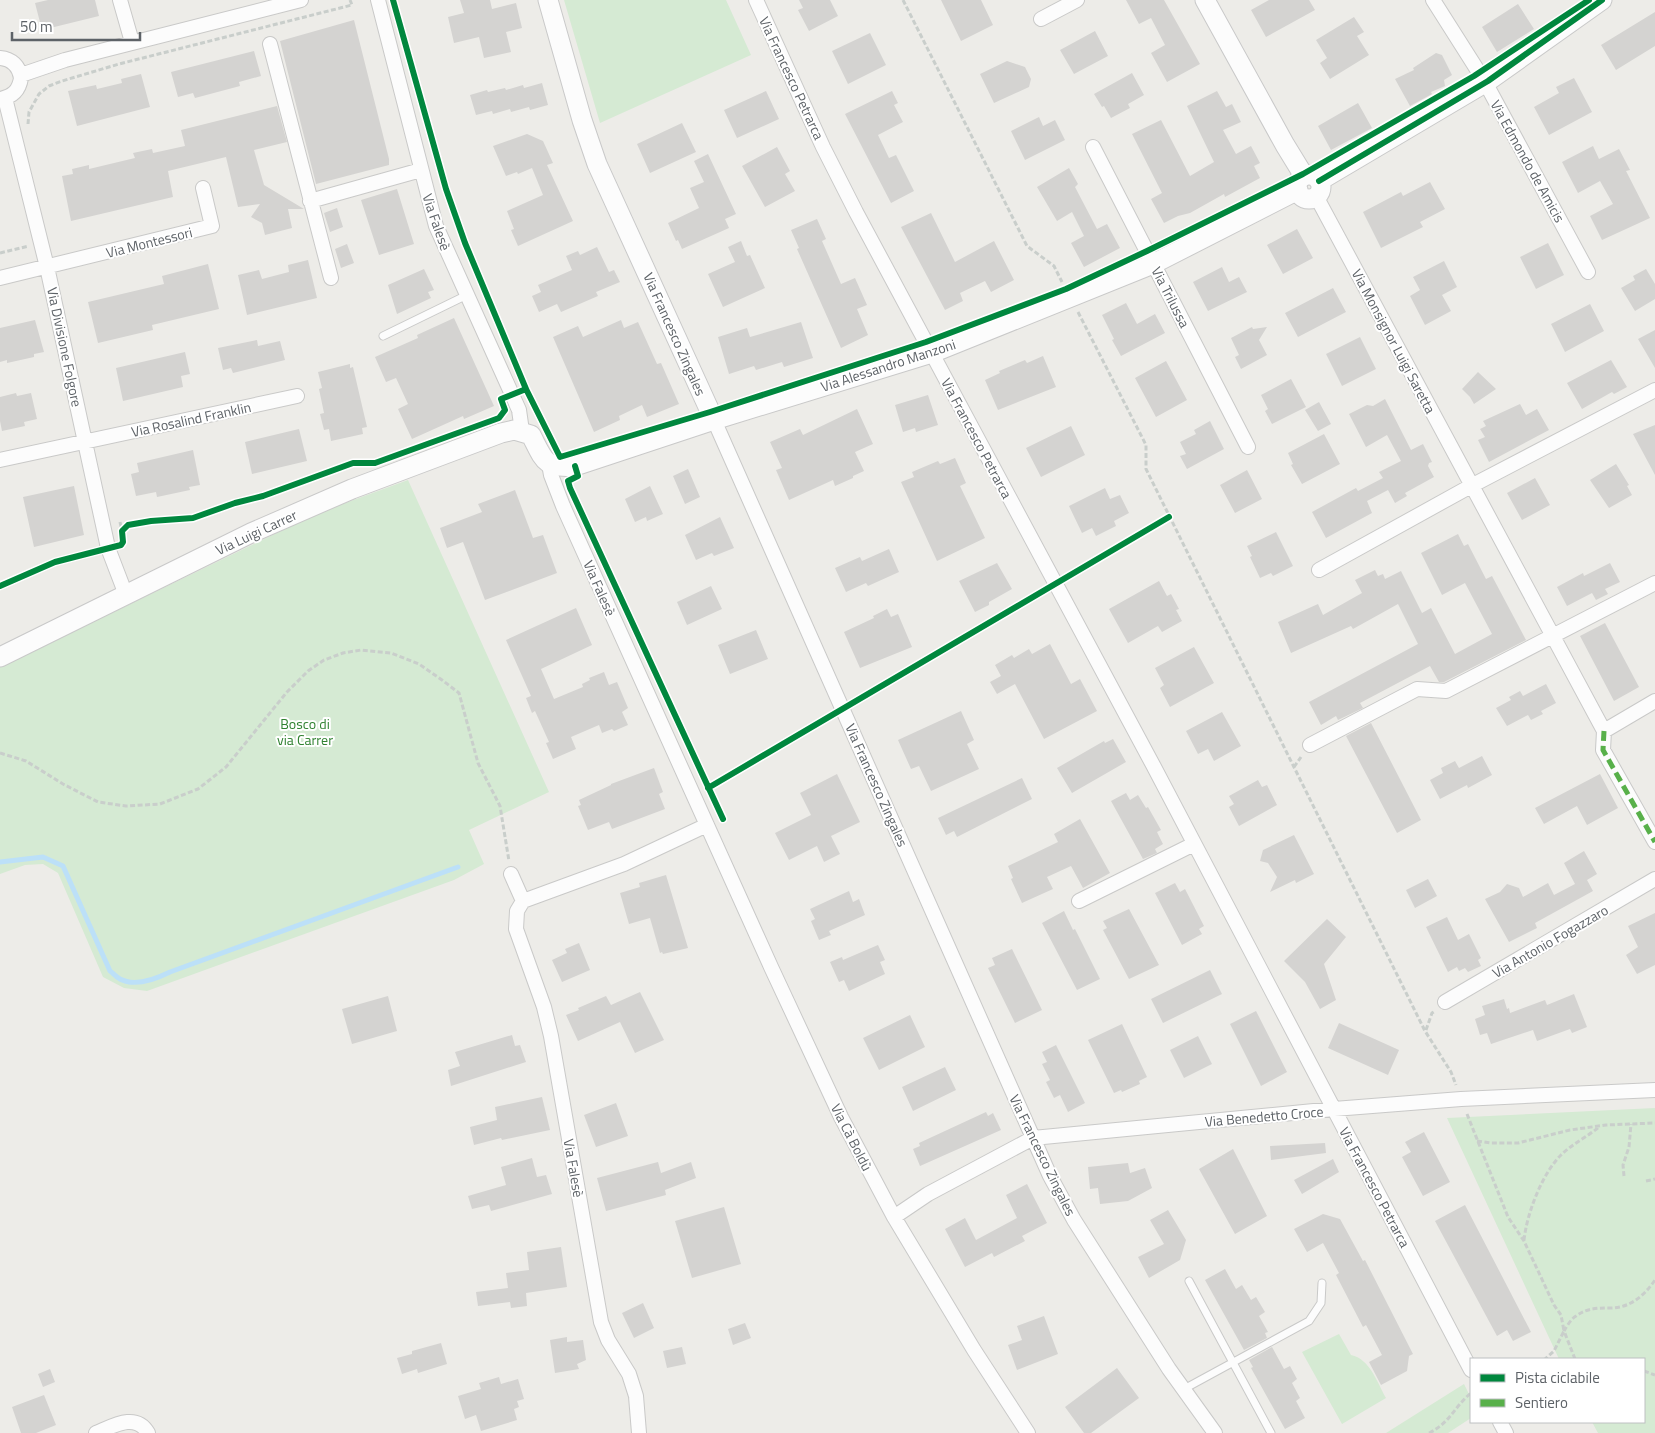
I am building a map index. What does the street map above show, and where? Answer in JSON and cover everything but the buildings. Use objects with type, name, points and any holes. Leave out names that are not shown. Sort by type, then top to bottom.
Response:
[{"type":"street","points":[[120,0],[132,42]]},
{"type":"street","points":[[21,75],[65,60],[132,42],[301,0]]},
{"type":"street","name":"Via Falesè","points":[[378,0],[436,226],[519,410],[522,431],[531,435],[540,454],[549,464],[551,475],[563,506],[707,825]]},
{"type":"street","name":"Via Francesco Zingales","points":[[548,0],[582,120],[598,164],[714,420],[1032,1138],[1074,1220],[1184,1389],[1215,1433]]},
{"type":"street","name":"Via Francesco Petrarca","points":[[756,0],[823,147],[1470,1368]]},
{"type":"street","points":[[1041,20],[1077,0]]},
{"type":"street","name":"Via Monsignor Luigi Saretta","points":[[1205,0],[1309,186],[1604,731],[1603,750],[1655,842]]},
{"type":"street","name":"Via Edmondo de Amicis","points":[[1434,0],[1485,82],[1588,272]]},
{"type":"street","name":"Via Alessandro Manzoni","points":[[549,464],[559,468],[575,466],[714,420],[932,353],[1153,264],[1309,186],[1485,82],[1602,0]]},
{"type":"street","points":[[270,44],[331,278]]},
{"type":"street","points":[[0,58],[7,59],[15,64],[21,75],[19,88],[11,96],[3,99]]},
{"type":"street","name":"Via Divisione Folgore","points":[[3,99],[21,129],[47,267],[108,548],[126,595]]},
{"type":"street","name":"Via Trilussa","points":[[1093,147],[1248,447]]},
{"type":"street","points":[[310,201],[421,170]]},
{"type":"street","name":"Via Montessori","points":[[47,267],[212,226],[203,188]]},
{"type":"street","points":[[0,278],[47,267]]},
{"type":"street","points":[[1319,570],[1471,486],[1655,390]]},
{"type":"street","name":"Via Rosalind Franklin","points":[[0,460],[297,396]]},
{"type":"street","name":"Via Luigi Carrer","points":[[0,656],[252,533],[352,489],[501,433],[514,430],[522,431]]},
{"type":"street","points":[[1310,745],[1417,689],[1446,691],[1655,583]]},
{"type":"street","points":[[1604,731],[1655,701]]},
{"type":"street","points":[[511,874],[523,901],[624,864],[707,825]]},
{"type":"street","name":"Via Cà Boldù","points":[[707,825],[841,1117],[894,1217],[974,1350],[1028,1433]]},
{"type":"street","points":[[1079,901],[1194,844]]},
{"type":"street","name":"Via Antonio Fogazzaro","points":[[1445,1002],[1655,879]]},
{"type":"street","name":"Via Falesè","points":[[523,901],[517,911],[516,929],[544,1007],[551,1036],[601,1322],[608,1340],[629,1374],[636,1396],[639,1433]]},
{"type":"street","name":"Via Benedetto Croce","points":[[894,1217],[928,1194],[1032,1138],[1461,1098],[1655,1090]]},
{"type":"street","points":[[96,1433],[129,1421],[139,1423],[148,1433]]},
{"type":"lane","points":[[384,336],[467,295]]},
{"type":"lane","points":[[1188,1281],[1271,1433]]},
{"type":"lane","points":[[1184,1389],[1309,1321],[1321,1303],[1322,1283]]},
{"type":"path","points":[[21,129],[40,94],[55,83],[119,64],[352,5],[350,0]]},
{"type":"path","points":[[903,0],[1027,246],[1054,266],[1146,445],[1146,470],[1425,1031],[1451,1072],[1476,1141],[1508,1217],[1524,1240],[1554,1305],[1561,1315],[1564,1331],[1575,1358]]},
{"type":"path","points":[[1161,522],[1169,517]]},
{"type":"path","points":[[108,548],[124,542],[120,522]]},
{"type":"path","points":[[122,531],[128,526]]},
{"type":"path","points":[[0,753],[26,762],[98,802],[126,806],[160,804],[198,789],[226,767],[287,692],[308,671],[324,660],[343,653],[361,650],[391,653],[419,664],[458,694],[478,763],[500,806],[511,874]]},
{"type":"path","points":[[1425,1031],[1432,1013],[1445,1002]]},
{"type":"path","points":[[1476,1141],[1518,1143],[1570,1130],[1655,1123]]},
{"type":"path","points":[[1624,1176],[1623,1164],[1629,1147],[1631,1124]]},
{"type":"path","points":[[1524,1240],[1531,1209],[1549,1170],[1561,1155],[1599,1127]]},
{"type":"path","points":[[1646,1181],[1655,1179]]},
{"type":"path","points":[[1546,1358],[1554,1351],[1564,1331],[1575,1316],[1592,1308],[1613,1308],[1633,1302],[1649,1289],[1655,1280]]},
{"type":"path","points":[[1429,1433],[1444,1424],[1470,1394]]},
{"type":"green space","points":[[564,0],[726,0],[751,55],[600,123]]},
{"type":"green space","name":"Bosco di via Carrer","points":[[408,480],[549,792],[469,830],[484,864],[454,880],[147,991],[124,988],[103,977],[58,873],[43,864],[25,865],[0,874],[0,667],[318,513]]},
{"type":"green space","points":[[1655,1108],[1655,1433],[1598,1433],[1593,1423],[1645,1423],[1645,1358],[1559,1358],[1447,1118]]},
{"type":"green space","points":[[1339,1334],[1351,1355],[1358,1357],[1368,1366],[1386,1398],[1342,1424],[1302,1352]]},
{"type":"green space","points":[[1464,1384],[1470,1396],[1470,1419],[1448,1433],[1386,1433]]},
{"type":"waterway","points":[[0,862],[43,857],[63,866],[110,971],[120,979],[132,982],[158,977],[458,867]]},
{"type":"marked path","points":[[1604,731],[1603,750],[1655,842]]},
{"type":"cycle path","points":[[393,0],[446,189],[465,243],[526,389]]},
{"type":"cycle path","points":[[0,586],[55,562],[121,545],[123,542],[122,531],[128,525],[151,521],[193,518],[235,503],[263,496],[353,463],[375,463],[499,418],[505,410],[501,399],[526,389],[560,457],[710,412],[926,342],[1066,289],[1303,174],[1474,76],[1589,0]]},
{"type":"cycle path","points":[[1319,181],[1488,81],[1602,0]]},
{"type":"cycle path","points":[[575,466],[578,476],[568,481],[570,488],[723,819]]},
{"type":"cycle path","points":[[708,788],[1169,517]]}]
